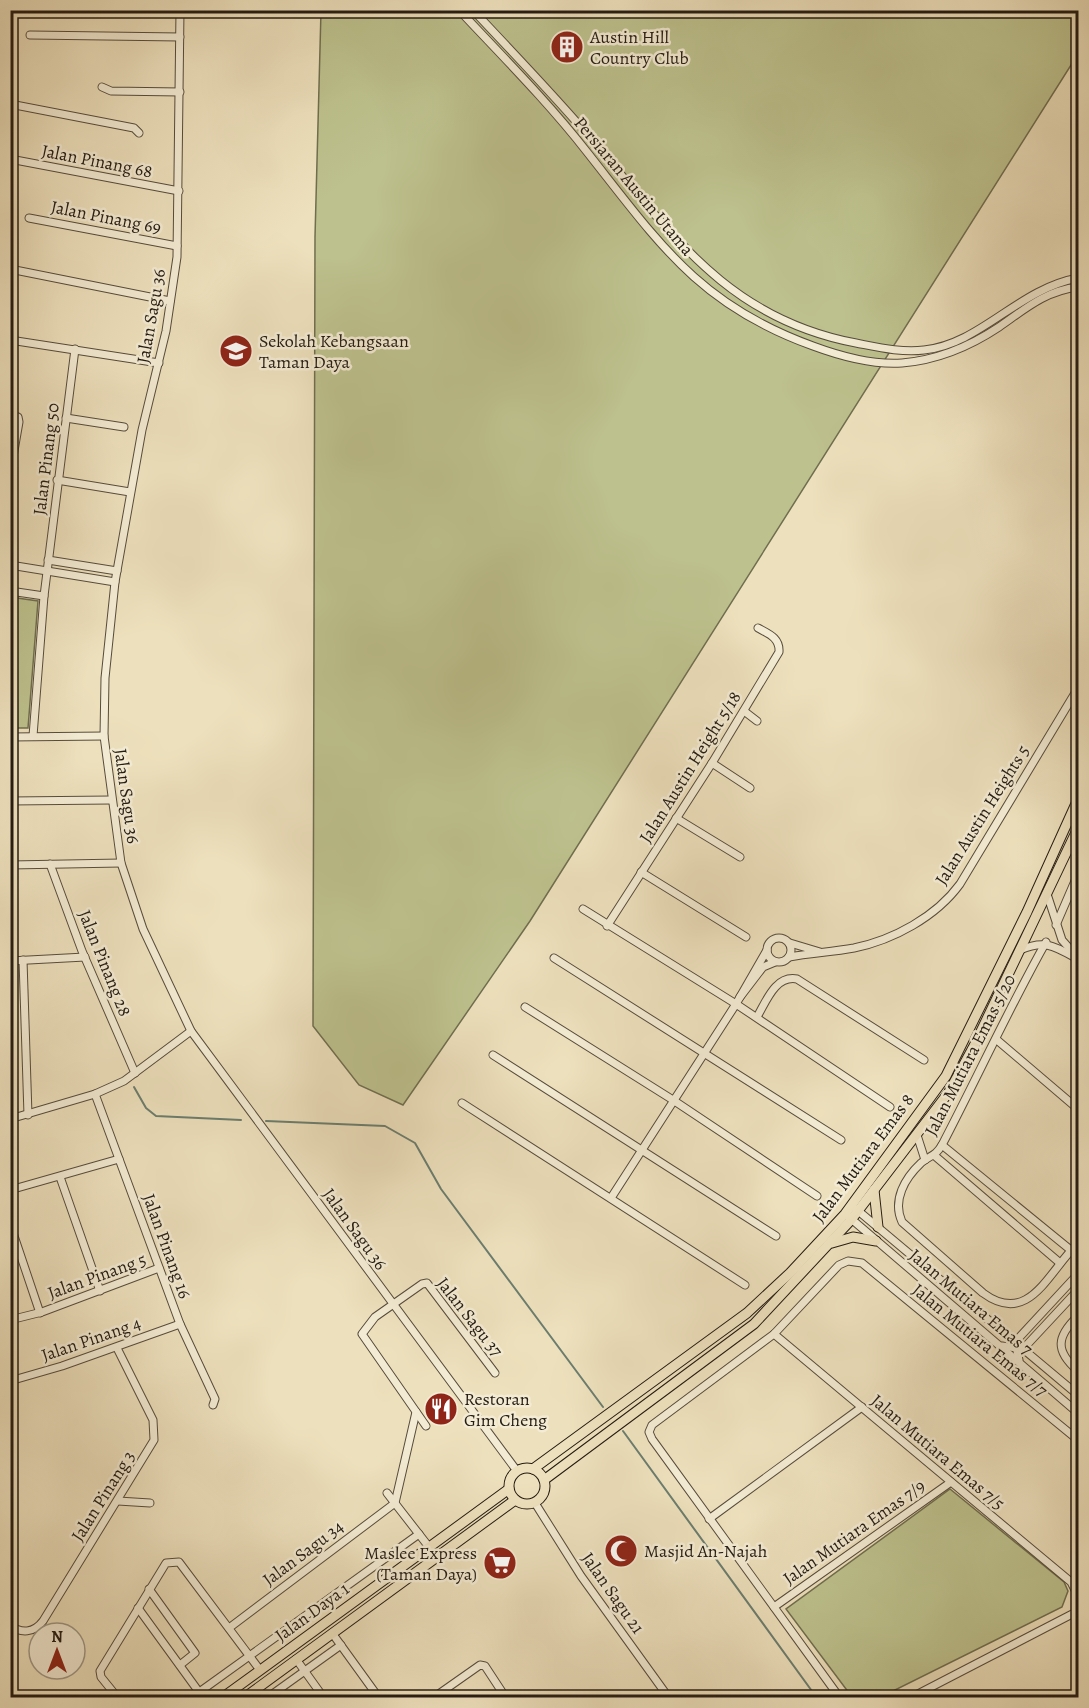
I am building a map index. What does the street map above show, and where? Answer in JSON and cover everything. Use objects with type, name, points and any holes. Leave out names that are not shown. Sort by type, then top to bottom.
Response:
[{"type":"main road","name":"Jalan Mutiara Emas 8","points":[[544,1480],[754,1324],[832,1243],[946,1076],[1027,912],[1078,799]]},
{"type":"main road","name":"Jalan Mutiara Emas 8","points":[[855,1208],[874,1190],[954,1083],[1078,828]]},
{"type":"main road","points":[[874,1190],[878,1227]]},
{"type":"main road","name":"Jalan Mutiara Emas 8","points":[[533,1469],[747,1313],[848,1217]]},
{"type":"main road","points":[[832,1243],[853,1238],[876,1241]]},
{"type":"main road","points":[[533,1469],[544,1480],[543,1495],[535,1503],[524,1504],[515,1500],[509,1489],[510,1479],[517,1471],[533,1469]]},
{"type":"main road","name":"Jalan Daya 1","points":[[222,1698],[509,1489]]},
{"type":"main road","name":"Jalan Daya 1","points":[[244,1698],[515,1500]]},
{"type":"street","name":"Jalan Sagu 36","points":[[180,10],[177,246],[159,363],[142,430],[130,492],[115,582],[105,678],[104,736],[111,800],[122,863],[143,929],[191,1031],[392,1306],[517,1471]]},
{"type":"street","name":"Persiaran Austin Utama","points":[[459,10],[588,152],[628,206],[687,272],[718,298],[753,321],[825,351],[862,359],[899,363],[946,355],[998,327],[1031,303],[1048,294],[1078,287]]},
{"type":"street","name":"Persiaran Austin Utama","points":[[473,10],[591,139],[668,231],[735,293],[766,313],[809,331],[840,340],[922,351],[952,343],[967,336],[1038,290],[1078,278]]},
{"type":"street","points":[[30,35],[180,37]]},
{"type":"street","points":[[102,87],[111,90],[180,92]]},
{"type":"street","points":[[10,104],[134,128],[139,133]]},
{"type":"street","name":"Jalan Pinang 68","points":[[10,159],[179,191]]},
{"type":"street","name":"Jalan Pinang 69","points":[[29,218],[177,246]]},
{"type":"street","points":[[10,269],[170,301]]},
{"type":"street","points":[[10,340],[159,363]]},
{"type":"street","name":"Jalan Pinang 50","points":[[33,736],[44,596],[75,349]]},
{"type":"street","points":[[10,474],[14,416]]},
{"type":"street","points":[[66,418],[124,427]]},
{"type":"street","points":[[57,480],[130,492]]},
{"type":"street","points":[[48,560],[117,571]]},
{"type":"street","points":[[10,565],[115,582]]},
{"type":"street","points":[[10,591],[44,596]]},
{"type":"street","name":"Jalan Austin Height 5/18","points":[[606,926],[712,763],[779,652],[780,645],[775,638],[758,628]]},
{"type":"street","name":"Jalan Austin Heights 5","points":[[789,957],[851,949],[877,941],[917,922],[944,903],[960,884],[1078,688]]},
{"type":"street","points":[[744,711],[757,721]]},
{"type":"street","points":[[10,737],[104,736]]},
{"type":"street","points":[[712,763],[750,788]]},
{"type":"street","points":[[10,801],[111,800]]},
{"type":"street","points":[[676,818],[740,857]]},
{"type":"street","points":[[10,865],[122,863]]},
{"type":"street","name":"Jalan Pinang 28","points":[[50,864],[84,957],[135,1073]]},
{"type":"street","points":[[641,872],[746,937]]},
{"type":"street","points":[[1056,925],[1078,874]]},
{"type":"street","points":[[1047,894],[1062,940],[1078,959]]},
{"type":"street","points":[[583,909],[606,926],[738,1000],[757,1017],[890,1107]]},
{"type":"street","points":[[611,1198],[738,1000],[767,950],[769,942],[776,938],[783,938],[790,943],[820,952]]},
{"type":"street","points":[[1020,950],[1046,942],[1078,959]]},
{"type":"street","name":"Jalan Mutiara Emas 5/20","points":[[1046,942],[942,1145],[935,1156],[925,1160],[908,1178],[897,1204],[902,1222],[997,1303],[1011,1306],[1025,1301],[1060,1263]]},
{"type":"street","points":[[738,1000],[764,967],[775,962],[783,962],[789,957],[792,950],[790,943]]},
{"type":"street","points":[[767,950],[769,957],[775,962]]},
{"type":"street","points":[[10,961],[84,957]]},
{"type":"street","points":[[554,958],[841,1140]]},
{"type":"street","points":[[23,960],[28,1115]]},
{"type":"street","points":[[757,1017],[780,982],[790,978],[797,979],[924,1060]]},
{"type":"street","points":[[525,1007],[674,1100],[818,1196]]},
{"type":"street","points":[[10,1077],[12,1119],[95,1094],[135,1073],[191,1031]]},
{"type":"street","points":[[997,1040],[1078,1109]]},
{"type":"street","points":[[494,1055],[776,1236]]},
{"type":"street","name":"Jalan Pinang 16","points":[[95,1094],[180,1323],[215,1399],[213,1405]]},
{"type":"street","points":[[462,1103],[746,1285]]},
{"type":"street","points":[[917,1135],[925,1160]]},
{"type":"street","points":[[942,1145],[1078,1257]]},
{"type":"street","points":[[935,1156],[1060,1263],[1078,1243]]},
{"type":"street","points":[[10,1190],[119,1159]]},
{"type":"street","points":[[60,1177],[100,1291]]},
{"type":"street","name":"Jalan Mutiara Emas 7","points":[[855,1208],[1078,1395]]},
{"type":"street","name":"Jalan Mutiara Emas 7","points":[[848,1217],[1078,1413]]},
{"type":"street","points":[[10,1224],[40,1313]]},
{"type":"street","name":"Jalan Mutiara Emas 7/7","points":[[774,1334],[839,1265],[848,1261],[862,1263],[1078,1440]]},
{"type":"street","name":"Jalan Pinang 5","points":[[10,1320],[40,1313],[159,1268]]},
{"type":"street","points":[[1020,1363],[1018,1347],[1078,1274]]},
{"type":"street","name":"Jalan Sagu 37","points":[[392,1306],[422,1284],[428,1283],[495,1373]]},
{"type":"street","points":[[1000,1345],[1018,1347],[1078,1290]]},
{"type":"street","points":[[392,1306],[375,1317],[362,1334],[426,1426]]},
{"type":"street","points":[[1078,1316],[1061,1338],[1065,1358],[1078,1371]]},
{"type":"street","name":"Jalan Pinang 4","points":[[10,1381],[117,1347],[180,1323]]},
{"type":"street","points":[[774,1334],[658,1419],[650,1428],[650,1436],[840,1698]]},
{"type":"street","name":"Jalan Mutiara Emas 7/5","points":[[774,1334],[1071,1582],[1078,1596]]},
{"type":"street","name":"Jalan Pinang 3","points":[[10,1625],[24,1631],[39,1626],[151,1448],[155,1433],[153,1420],[117,1347]]},
{"type":"street","points":[[709,1519],[862,1407]]},
{"type":"street","points":[[395,1503],[416,1412]]},
{"type":"street","name":"Jalan Mutiara Emas 7/9","points":[[774,1606],[951,1482]]},
{"type":"street","points":[[387,1493],[429,1547]]},
{"type":"street","points":[[118,1501],[150,1503]]},
{"type":"street","name":"Jalan Sagu 34","points":[[229,1628],[395,1503]]},
{"type":"street","name":"Jalan Sagu 21","points":[[535,1503],[581,1576],[669,1698]]},
{"type":"street","points":[[191,1698],[418,1534]]},
{"type":"street","points":[[118,1698],[100,1673],[149,1589],[166,1563],[172,1560],[179,1562],[260,1670]]},
{"type":"street","points":[[149,1589],[195,1653],[180,1665]]},
{"type":"street","points":[[138,1608],[199,1692]]},
{"type":"street","points":[[910,1698],[1078,1611]]},
{"type":"street","points":[[332,1633],[379,1698]]},
{"type":"street","points":[[267,1698],[341,1645]]},
{"type":"street","points":[[296,1659],[324,1698]]},
{"type":"street","points":[[433,1698],[480,1665],[485,1666],[506,1698]]},
{"type":"green space","points":[[321,11],[1078,11],[1078,54],[530,921],[403,1105],[359,1085],[313,1026],[315,237]]},
{"type":"green space","points":[[10,597],[38,601],[28,728],[11,728]]},
{"type":"green space","points":[[950,1489],[1064,1582],[1068,1591],[1062,1607],[881,1697],[852,1697],[786,1609]]},
{"type":"waterway","points":[[134,1087],[146,1108],[156,1116],[241,1120]]},
{"type":"waterway","points":[[266,1121],[385,1126],[415,1143],[441,1189],[603,1407]]},
{"type":"waterway","points":[[623,1431],[817,1698]]},
{"type":"place","name":"Austin Hill Country Club","points":[[567,47]]},
{"type":"place","name":"Sekolah Kebangsaan Taman Daya","points":[[236,351]]},
{"type":"place","name":"Restoran Gim Cheng","points":[[441,1409]]},
{"type":"place","name":"Masjid An-Najah","points":[[621,1551]]},
{"type":"place","name":"Maslee Express (Taman Daya)","points":[[500,1563]]}]
